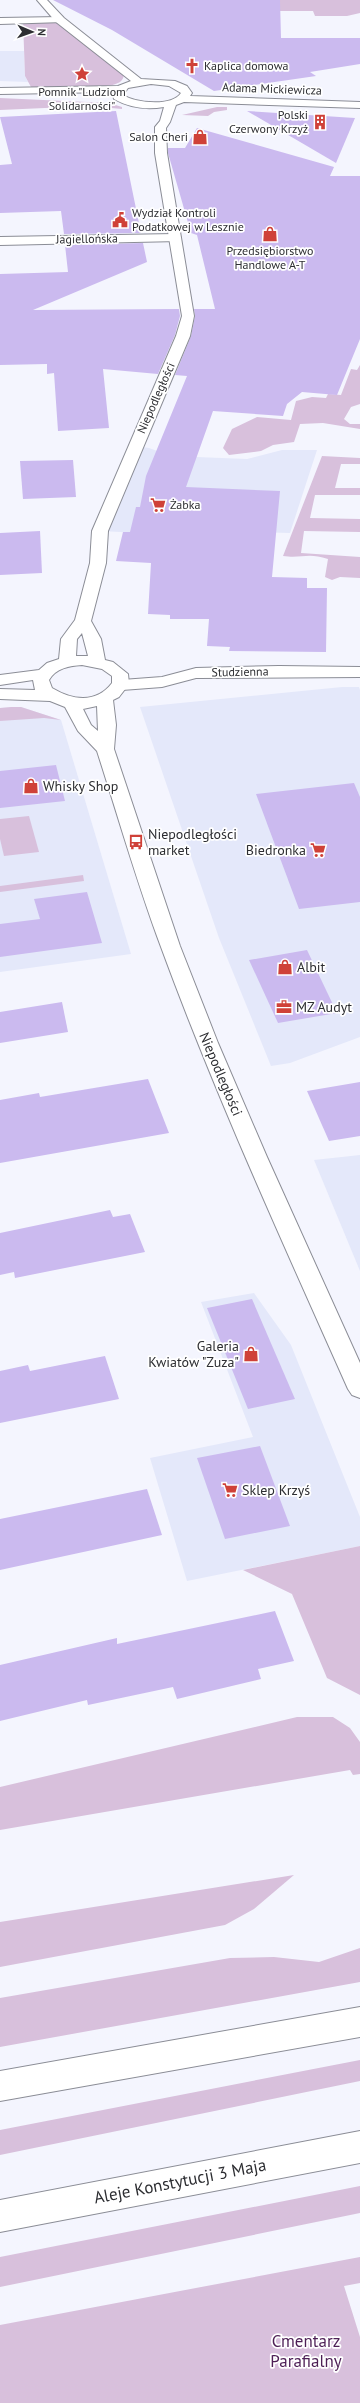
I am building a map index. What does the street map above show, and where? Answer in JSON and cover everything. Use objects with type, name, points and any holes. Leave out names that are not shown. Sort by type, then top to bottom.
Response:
[{"type":"street","points":[[42,0],[60,20],[104,53],[139,82]]},
{"type":"street","points":[[0,21],[60,20]]},
{"type":"street","points":[[104,53],[184,94],[171,103],[148,105],[129,102],[119,93]]},
{"type":"street","points":[[0,91],[119,93],[139,82],[161,82]]},
{"type":"street","name":"Adama Mickiewicza","points":[[184,94],[360,96]]},
{"type":"street","name":"Adama Mickiewicza","points":[[184,94],[360,105]]},
{"type":"street","name":"Niepodległości","points":[[155,120],[165,122],[171,103]]},
{"type":"street","name":"Niepodległości","points":[[83,621],[98,563],[100,531],[183,336],[188,316],[155,120],[148,105]]},
{"type":"street","name":"Jagiellońska","points":[[0,241],[175,238]]},
{"type":"street","points":[[67,662],[69,639],[83,621],[93,639],[97,661]]},
{"type":"street","points":[[0,680],[43,674],[50,668],[67,662],[97,661],[111,666],[120,679],[117,692],[105,699],[83,704],[72,703],[50,696],[0,694]]},
{"type":"street","name":"Studzienna","points":[[120,679],[162,682],[196,672],[360,672]]},
{"type":"street","points":[[43,674],[40,686],[50,696]]},
{"type":"street","name":"Niepodległości","points":[[105,699],[107,725],[105,749],[168,939],[208,1043],[259,1164],[360,1389]]},
{"type":"street","name":"Niepodległości","points":[[72,703],[84,727],[105,749]]},
{"type":"street","points":[[0,2086],[360,2022]]},
{"type":"street","name":"Aleje Konstytucji 3 Maja","points":[[0,2216],[360,2147]]},
{"type":"shaded area","points":[[0,51],[24,51],[25,76],[28,82],[0,81]]},
{"type":"shaded area","points":[[135,446],[149,448],[171,456],[247,459],[282,450],[317,450],[290,533],[191,530],[162,534],[100,531]]},
{"type":"shaded area","points":[[342,687],[359,687],[360,690],[360,1037],[290,1063],[271,1066],[219,938],[140,707]]},
{"type":"shaded area","points":[[21,707],[61,720],[131,954],[0,972],[0,708]]},
{"type":"shaded area","points":[[360,1155],[360,1271],[314,1160]]},
{"type":"shaded area","points":[[254,1293],[291,1345],[360,1517],[360,1546],[187,1581],[150,1458],[253,1437],[201,1302]]},
{"type":"green space","points":[[265,0],[360,0],[360,13],[347,16],[315,16],[313,11],[265,11]]},
{"type":"green space","points":[[60,20],[124,71],[124,77],[120,82],[113,85],[91,88],[31,87],[25,76],[23,21]]},
{"type":"green space","points":[[0,98],[109,103],[122,107],[122,109],[90,106],[0,110]]},
{"type":"green space","points":[[217,107],[227,107],[227,110],[214,112],[208,116],[182,115]]},
{"type":"green space","points":[[360,365],[360,404],[351,407],[344,419],[350,424],[360,424],[360,429],[323,423],[300,424],[294,442],[273,445],[261,451],[229,455],[223,448],[232,429],[257,417],[291,420],[296,401],[312,397],[326,398],[328,394],[341,395],[351,369],[357,370]]},
{"type":"green space","points":[[322,456],[360,458],[360,464],[341,464],[335,488],[360,488],[360,495],[315,495],[310,518],[360,519],[360,532],[304,531],[301,553],[360,557],[360,578],[340,577],[332,580],[325,577],[328,559],[315,556],[283,556]]},
{"type":"green space","points":[[21,707],[61,720],[44,718],[0,721],[0,708]]},
{"type":"green space","points":[[29,816],[39,852],[4,856],[0,839],[0,819]]},
{"type":"green space","points":[[83,875],[84,881],[0,892],[0,886]]},
{"type":"green space","points":[[360,1546],[360,1695],[327,1678],[292,1594],[243,1570]]},
{"type":"green space","points":[[297,1717],[333,1717],[350,1728],[360,1742],[360,1774],[353,1775],[350,1770],[0,1830],[0,1787]]},
{"type":"green space","points":[[294,1875],[254,1909],[225,1925],[0,1967],[0,1922]]},
{"type":"green space","points":[[360,1948],[360,1982],[0,2047],[0,1998],[230,1958],[274,1957],[319,1962]]},
{"type":"green space","points":[[360,2060],[360,2081],[0,2155],[0,2130]]},
{"type":"green space","points":[[360,2186],[360,2213],[0,2287],[0,2257]]},
{"type":"green space","name":"Cmentarz Parafialny","points":[[360,2257],[360,2283],[344,2286],[360,2337],[360,2403],[0,2403],[0,2325]]},
{"type":"building","points":[[53,0],[280,0],[281,38],[360,38],[360,64],[310,72],[316,76],[214,91],[112,30]]},
{"type":"building","points":[[116,111],[141,233],[64,234],[61,211],[0,213],[0,165],[12,164],[0,117]]},
{"type":"building","points":[[247,111],[355,118],[336,163]]},
{"type":"building","points":[[197,128],[334,167],[330,176],[360,176],[360,339],[337,395],[302,392],[287,404],[283,416],[213,411],[186,487],[280,491],[272,577],[307,578],[307,588],[327,588],[326,652],[229,651],[230,647],[207,646],[209,619],[170,619],[170,615],[148,614],[151,563],[116,561],[123,532],[130,532],[136,507],[140,507],[146,476],[187,376],[175,375],[191,336],[195,316],[194,309],[215,309],[197,235],[191,233],[168,153],[168,148],[185,148]]},
{"type":"building","points":[[143,243],[147,262],[33,310],[179,309],[180,316],[175,335],[158,374],[103,369],[109,428],[58,431],[54,373],[47,374],[47,364],[0,365],[0,274],[68,272],[65,245]]},
{"type":"building","points":[[73,460],[76,497],[23,499],[20,461]]},
{"type":"building","points":[[40,531],[42,573],[0,575],[0,533]]},
{"type":"building","name":"Whisky Shop","points":[[56,765],[65,801],[0,808],[0,771]]},
{"type":"building","name":"Biedronka","points":[[354,783],[360,797],[360,902],[299,909],[256,794]]},
{"type":"building","points":[[87,892],[102,943],[0,957],[0,924],[40,919],[34,899]]},
{"type":"building","points":[[307,950],[337,1013],[278,1023],[249,960]]},
{"type":"building","points":[[62,1002],[68,1032],[0,1043],[0,1012]]},
{"type":"building","points":[[148,1079],[169,1133],[0,1163],[0,1100],[39,1093],[40,1097]]},
{"type":"building","points":[[360,1082],[360,1136],[329,1141],[307,1091]]},
{"type":"building","points":[[110,1210],[113,1217],[130,1214],[145,1252],[15,1278],[14,1272],[0,1275],[0,1233]]},
{"type":"building","name":"Galeria Kwiatów \"Zuza\"","points":[[252,1299],[295,1399],[248,1409],[207,1308]]},
{"type":"building","points":[[105,1356],[119,1399],[0,1423],[0,1371],[28,1365],[30,1371]]},
{"type":"building","points":[[260,1446],[290,1526],[225,1539],[197,1458]]},
{"type":"building","points":[[147,1489],[162,1535],[0,1570],[0,1519]]},
{"type":"building","points":[[275,1611],[294,1661],[258,1669],[261,1679],[177,1699],[173,1687],[88,1705],[87,1700],[0,1721],[0,1665],[117,1638],[117,1644]]},
{"type":"place","name":"Kaplica domowa","points":[[192,66]]},
{"type":"place","name":"Pomnik \"Ludziom Solidarności\"","points":[[82,74]]},
{"type":"place","name":"Polski Czerwony Krzyż","points":[[320,122]]},
{"type":"place","name":"Salon Cheri","points":[[200,137]]},
{"type":"place","name":"Wydział Kontroli Podatkowej w Lesznie","points":[[120,220]]},
{"type":"place","name":"Przedsiębiorstwo Handlowe A-T","points":[[270,234]]},
{"type":"place","name":"Żabka","points":[[158,505]]},
{"type":"place","name":"Whisky Shop","points":[[31,786]]},
{"type":"place","name":"Niepodległości market","points":[[136,842]]},
{"type":"place","name":"Biedronka","points":[[318,850]]},
{"type":"place","name":"Albit","points":[[285,967]]},
{"type":"place","name":"MZ Audyt","points":[[284,1007]]},
{"type":"place","name":"Galeria Kwiatów \"Zuza\"","points":[[251,1354]]},
{"type":"place","name":"Sklep Krzyś","points":[[230,1490]]}]
